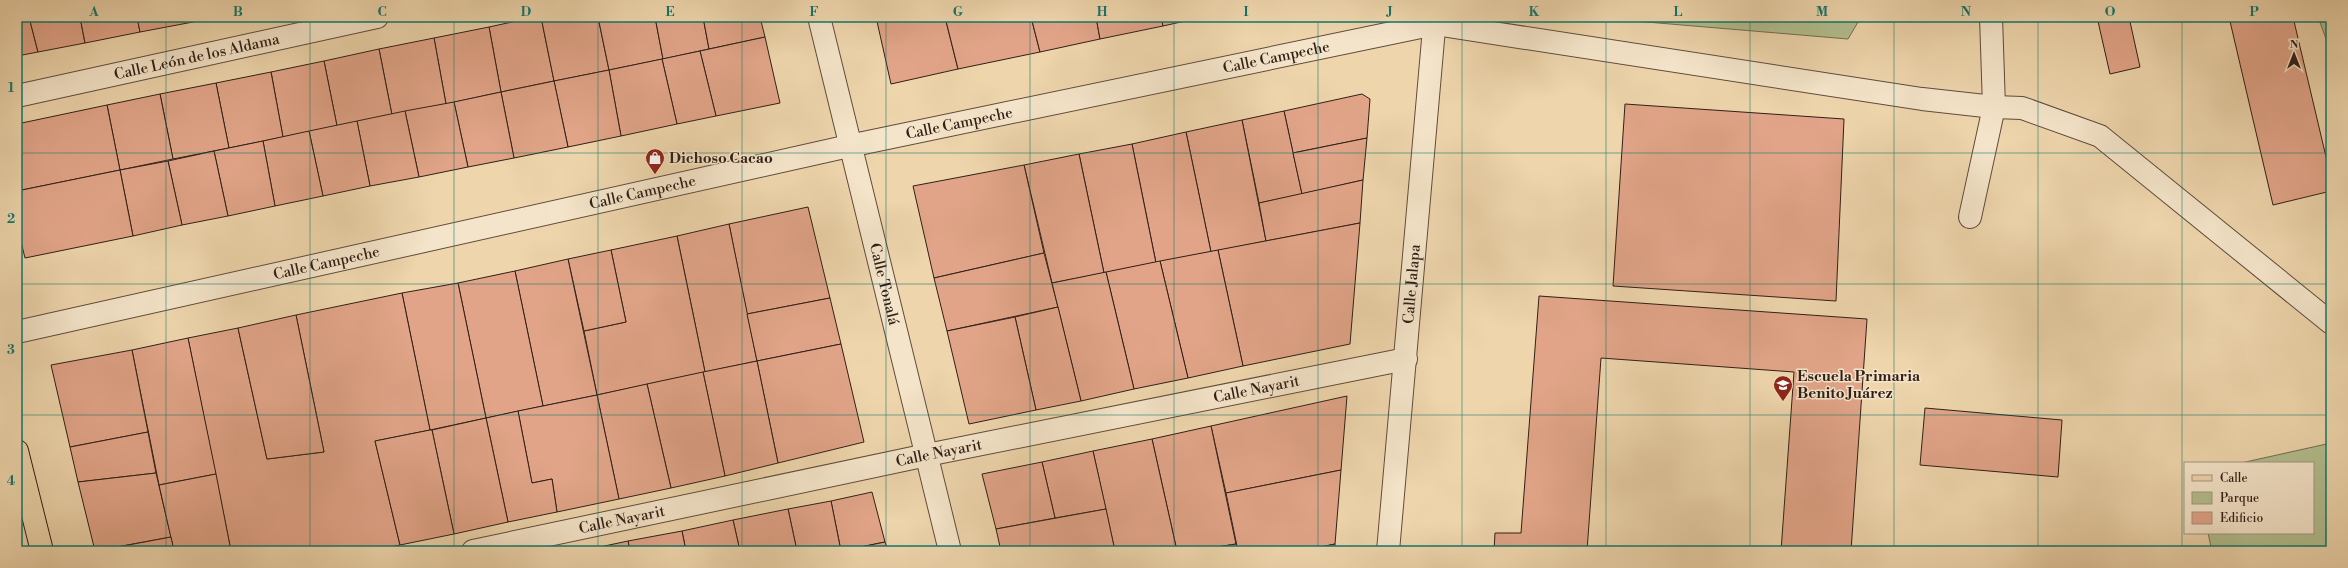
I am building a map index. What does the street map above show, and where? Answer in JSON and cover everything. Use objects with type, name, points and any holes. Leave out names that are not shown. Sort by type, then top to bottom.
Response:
[{"type":"main road","points":[[17,451],[42,551]]},
{"type":"street","name":"Calle León de los Aldama","points":[[17,96],[377,17]]},
{"type":"street","name":"Calle Tonalá","points":[[819,17],[849,146],[950,551]]},
{"type":"street","points":[[1970,217],[1994,107],[1991,17]]},
{"type":"street","name":"Calle Campeche","points":[[17,332],[849,146],[1435,21]]},
{"type":"street","points":[[1435,21],[1922,99],[1994,107],[2022,108],[2100,136],[2331,323]]},
{"type":"street","name":"Calle Jalapa","points":[[1388,551],[1435,21]]},
{"type":"street","name":"Calle Nayarit","points":[[473,551],[927,455],[1406,359]]},
{"type":"green space","points":[[1587,17],[1861,17],[1848,39]]},
{"type":"green space","points":[[2318,17],[2331,17],[2331,52]]},
{"type":"green space","points":[[2331,443],[2331,551],[2212,551],[2208,534],[2314,534],[2314,462],[2246,462]]},
{"type":"building","points":[[17,17],[29,17],[38,52],[17,56]]},
{"type":"building","points":[[29,17],[80,17],[85,43],[38,52]]},
{"type":"building","points":[[80,17],[137,17],[140,32],[85,43]]},
{"type":"building","points":[[137,17],[192,17],[193,22],[140,32]]},
{"type":"building","points":[[192,17],[214,17],[193,22]]},
{"type":"building","points":[[541,17],[554,81],[501,92],[489,27]]},
{"type":"building","points":[[541,17],[598,17],[609,70],[554,81]]},
{"type":"building","points":[[598,17],[655,17],[663,59],[609,70]]},
{"type":"building","points":[[655,17],[703,17],[709,49],[663,59]]},
{"type":"building","points":[[703,17],[760,17],[765,37],[709,49]]},
{"type":"building","points":[[876,17],[945,17],[958,69],[891,84]]},
{"type":"building","points":[[945,17],[1031,17],[1040,52],[958,69]]},
{"type":"building","points":[[1031,17],[1096,17],[1100,39],[1040,52]]},
{"type":"building","points":[[1096,17],[1161,17],[1163,26],[1100,39]]},
{"type":"building","points":[[1161,17],[1203,17],[1163,26]]},
{"type":"building","points":[[2097,17],[2129,17],[2140,67],[2110,74]]},
{"type":"building","points":[[2229,17],[2293,17],[2331,178],[2331,191],[2273,205]]},
{"type":"building","points":[[489,27],[501,92],[446,104],[434,38]]},
{"type":"building","points":[[765,37],[780,103],[716,116],[700,51]]},
{"type":"building","points":[[434,38],[446,104],[392,115],[379,49]]},
{"type":"building","points":[[379,49],[392,115],[337,126],[324,61]]},
{"type":"building","points":[[700,51],[716,116],[677,124],[662,59]]},
{"type":"building","points":[[662,59],[677,124],[621,136],[609,70]]},
{"type":"building","points":[[324,61],[337,126],[283,137],[271,72]]},
{"type":"building","points":[[609,70],[621,136],[568,147],[554,81]]},
{"type":"building","points":[[271,72],[283,137],[229,148],[216,83]]},
{"type":"building","points":[[554,81],[568,147],[514,158],[501,92]]},
{"type":"building","points":[[216,83],[229,148],[173,159],[160,94]]},
{"type":"building","points":[[501,92],[514,158],[468,167],[454,102]]},
{"type":"building","points":[[160,94],[173,159],[120,170],[107,105]]},
{"type":"building","points":[[1362,94],[1370,99],[1367,138],[1293,153],[1284,111]]},
{"type":"building","points":[[454,102],[468,167],[419,177],[405,111]]},
{"type":"building","points":[[1625,104],[1844,119],[1836,301],[1613,286]]},
{"type":"building","points":[[107,105],[120,170],[17,191],[17,124]]},
{"type":"building","points":[[405,111],[419,177],[370,186],[357,121]]},
{"type":"building","points":[[1284,111],[1302,194],[1259,203],[1242,120]]},
{"type":"building","points":[[1242,120],[1266,241],[1211,252],[1186,132]]},
{"type":"building","points":[[357,121],[370,186],[323,196],[309,131]]},
{"type":"building","points":[[309,131],[323,196],[275,206],[263,141]]},
{"type":"building","points":[[1186,132],[1211,252],[1156,263],[1132,144]]},
{"type":"building","points":[[1367,138],[1363,180],[1302,194],[1293,153]]},
{"type":"building","points":[[263,141],[275,206],[228,216],[214,151]]},
{"type":"building","points":[[1132,144],[1156,263],[1104,273],[1079,154]]},
{"type":"building","points":[[214,151],[228,216],[182,225],[168,161]]},
{"type":"building","points":[[1079,154],[1104,273],[1052,283],[1024,165]]},
{"type":"building","points":[[168,161],[182,225],[133,236],[120,170]]},
{"type":"building","points":[[1024,165],[1044,253],[934,278],[913,186]]},
{"type":"building","points":[[120,170],[133,236],[25,258],[17,226],[17,191]]},
{"type":"building","points":[[1363,180],[1360,223],[1266,241],[1259,203]]},
{"type":"building","points":[[808,207],[830,298],[747,314],[729,224]]},
{"type":"building","points":[[1360,223],[1350,344],[1243,366],[1218,250]]},
{"type":"building","points":[[729,224],[757,361],[705,372],[677,236]]},
{"type":"building","points":[[677,236],[705,372],[597,395],[584,331],[626,322],[611,250]]},
{"type":"building","points":[[611,250],[626,322],[584,331],[568,259]]},
{"type":"building","points":[[1218,250],[1243,366],[1188,378],[1160,261]]},
{"type":"building","points":[[1044,253],[1058,307],[947,331],[934,278]]},
{"type":"building","points":[[568,259],[597,395],[543,406],[515,271]]},
{"type":"building","points":[[1160,261],[1188,378],[1134,389],[1106,272]]},
{"type":"building","points":[[515,271],[543,406],[486,418],[458,283]]},
{"type":"building","points":[[1106,272],[1134,389],[1081,401],[1052,283]]},
{"type":"building","points":[[458,283],[486,418],[430,430],[402,293]]},
{"type":"building","points":[[402,293],[430,430],[375,441],[400,545],[371,551],[231,551],[188,338],[238,328],[267,459],[324,452],[296,315]]},
{"type":"building","points":[[1539,296],[1867,319],[1851,551],[1781,551],[1794,372],[1601,358],[1587,551],[1494,551],[1495,533],[1521,533]]},
{"type":"building","points":[[830,298],[841,344],[757,361],[747,314]]},
{"type":"building","points":[[1058,307],[1081,401],[1036,410],[1015,317]]},
{"type":"building","points":[[296,315],[324,452],[267,459],[238,328]]},
{"type":"building","points":[[1015,317],[1036,410],[969,424],[947,331]]},
{"type":"building","points":[[188,338],[216,474],[159,485],[132,350]]},
{"type":"building","points":[[841,344],[864,442],[778,463],[757,361]]},
{"type":"building","points":[[132,350],[148,432],[70,447],[51,365]]},
{"type":"building","points":[[757,361],[778,463],[725,476],[703,372]]},
{"type":"building","points":[[703,372],[725,476],[671,488],[647,384]]},
{"type":"building","points":[[647,384],[671,488],[619,499],[597,395]]},
{"type":"building","points":[[597,395],[619,499],[557,512],[552,479],[532,483],[518,411]]},
{"type":"building","points":[[1347,396],[1341,470],[1226,493],[1211,426]]},
{"type":"building","points":[[1925,408],[2062,420],[2058,477],[1920,465]]},
{"type":"building","points":[[518,411],[532,483],[552,479],[557,512],[508,522],[486,418]]},
{"type":"building","points":[[486,418],[508,522],[454,534],[432,430]]},
{"type":"building","points":[[1211,426],[1236,544],[1192,551],[1177,551],[1152,439]]},
{"type":"building","points":[[432,430],[454,534],[400,545],[375,441]]},
{"type":"building","points":[[148,432],[156,473],[78,482],[70,447]]},
{"type":"building","points":[[1152,439],[1177,551],[1115,551],[1093,451]]},
{"type":"building","points":[[1093,451],[1106,509],[1055,518],[1042,462]]},
{"type":"building","points":[[1042,462],[1055,518],[996,529],[982,474]]},
{"type":"building","points":[[1341,470],[1335,544],[1302,551],[1238,551],[1226,493]]},
{"type":"building","points":[[156,473],[171,537],[95,551],[78,482]]},
{"type":"building","points":[[216,474],[231,551],[174,551],[159,485]]},
{"type":"building","points":[[872,492],[885,542],[841,551],[831,501]]},
{"type":"building","points":[[831,501],[841,551],[797,551],[788,509]]},
{"type":"building","points":[[788,509],[797,551],[740,551],[733,520]]},
{"type":"building","points":[[1106,509],[1115,551],[1001,551],[996,529]]},
{"type":"building","points":[[733,520],[740,551],[686,551],[682,531]]},
{"type":"building","points":[[682,531],[686,551],[630,551],[628,541]]},
{"type":"building","points":[[171,537],[174,551],[96,551]]},
{"type":"building","points":[[628,541],[630,551],[581,551]]},
{"type":"building","points":[[885,542],[888,551],[841,551]]},
{"type":"building","points":[[1236,544],[1238,551],[1192,551]]},
{"type":"building","points":[[1335,544],[1335,551],[1302,551]]},
{"type":"place","name":"Dichoso Cacao","points":[[655,175]]},
{"type":"place","name":"Escuela Primaria Benito Juárez","points":[[1783,402]]}]
